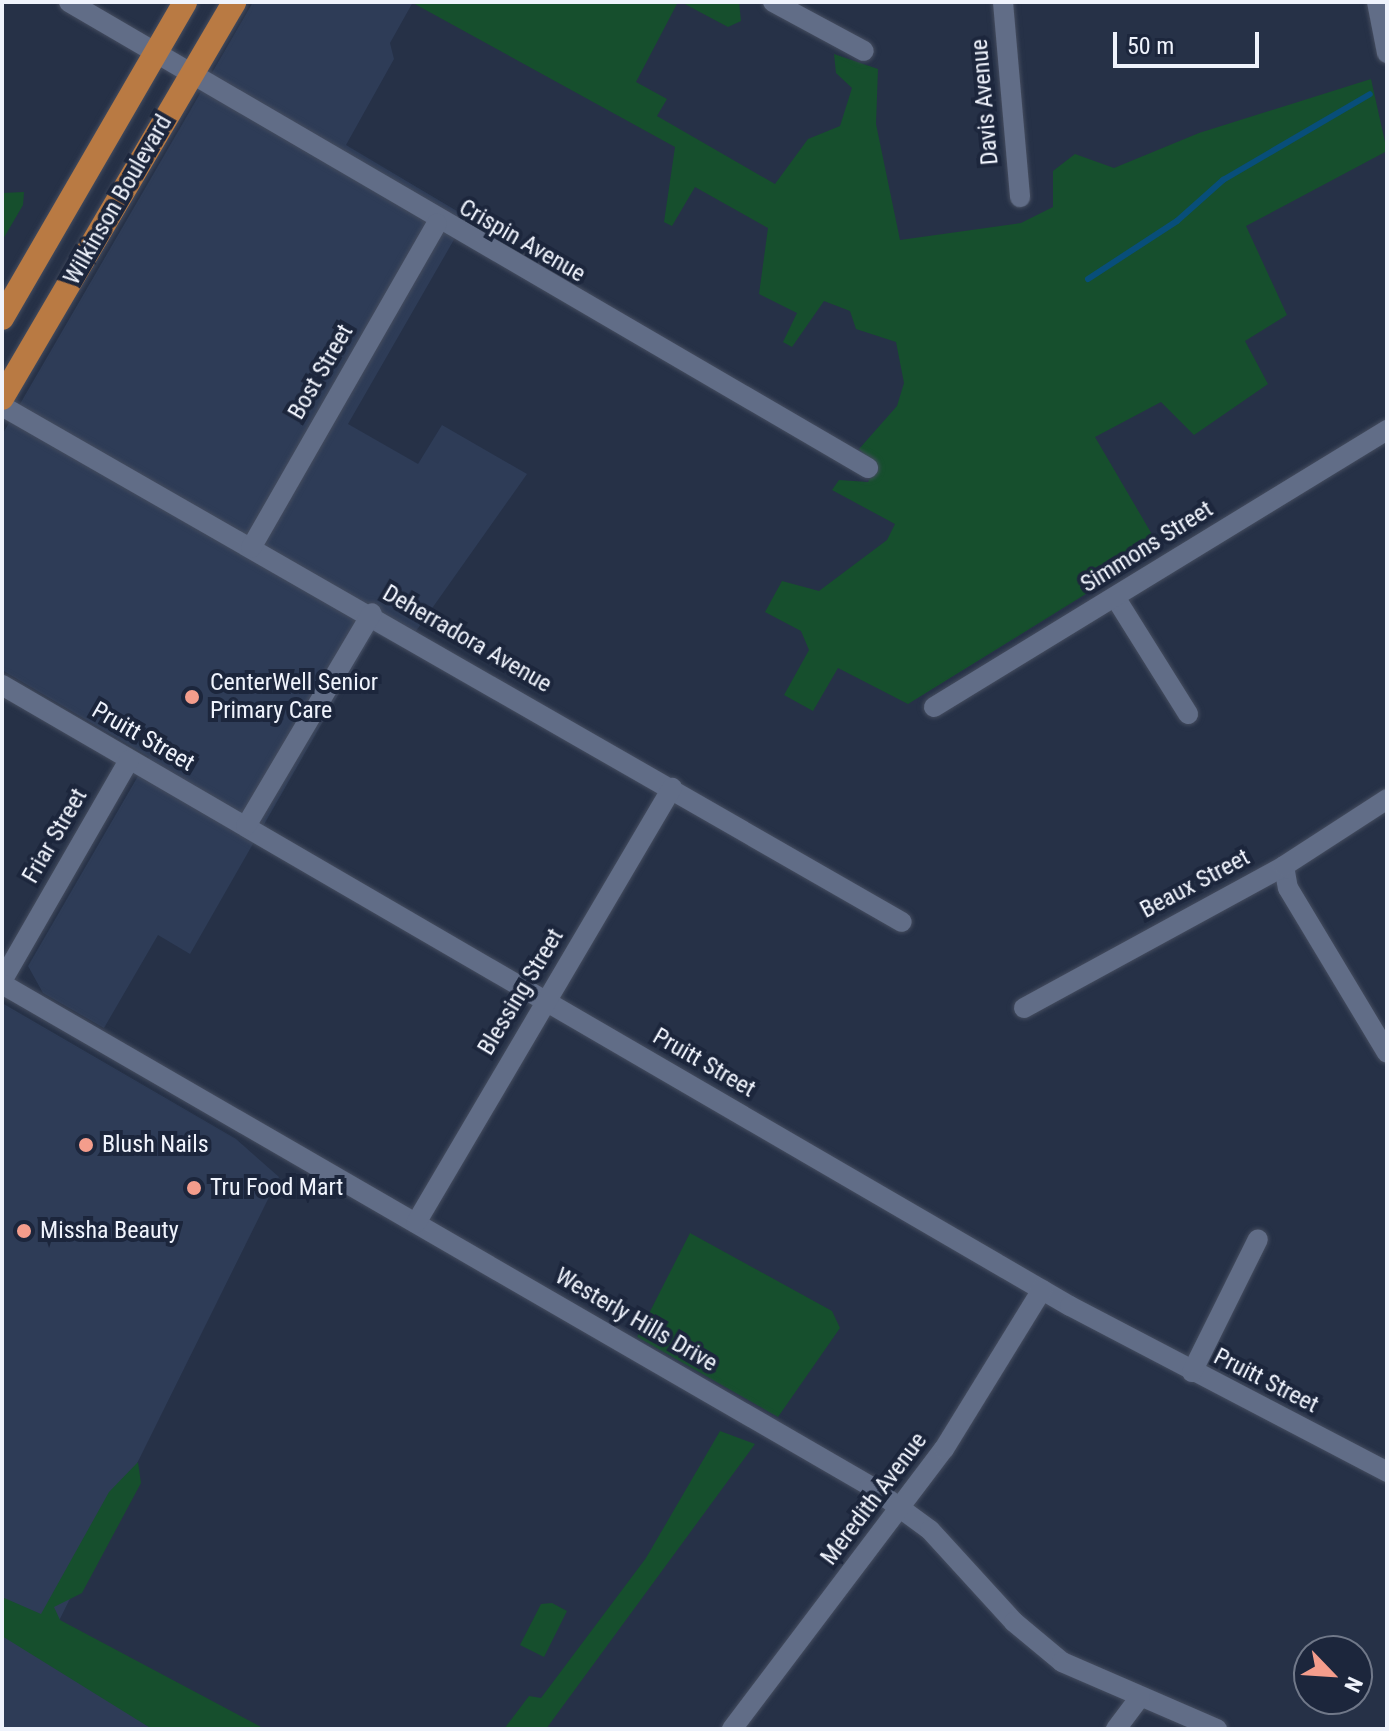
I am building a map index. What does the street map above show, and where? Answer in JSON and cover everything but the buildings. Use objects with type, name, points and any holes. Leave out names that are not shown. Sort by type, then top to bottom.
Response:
[{"type":"main road","name":"Wilkinson Boulevard","points":[[2,318],[185,2]]},
{"type":"main road","name":"Wilkinson Boulevard","points":[[2,398],[234,2]]},
{"type":"street","name":"Crispin Avenue","points":[[69,2],[437,223],[868,468]]},
{"type":"street","points":[[773,2],[864,51]]},
{"type":"street","name":"Davis Avenue","points":[[1003,2],[1020,197]]},
{"type":"street","points":[[1377,2],[1387,53]]},
{"type":"street","name":"Bost Street","points":[[251,548],[437,223]]},
{"type":"street","name":"Deherradora Avenue","points":[[2,406],[372,613],[902,922]]},
{"type":"street","name":"Simmons Street","points":[[934,707],[1387,430]]},
{"type":"street","points":[[1115,597],[1188,714]]},
{"type":"street","points":[[246,826],[372,613]]},
{"type":"street","name":"Pruitt Street","points":[[2,685],[1042,1290],[1192,1372],[1387,1472]]},
{"type":"street","name":"Friar Street","points":[[2,982],[129,760]]},
{"type":"street","name":"Blessing Street","points":[[416,1223],[672,788]]},
{"type":"street","name":"Beaux Street","points":[[1024,1008],[1284,866],[1387,799]]},
{"type":"street","points":[[1284,866],[1288,888],[1387,1053]]},
{"type":"street","name":"Westerly Hills Drive","points":[[2,982],[900,1507],[1045,1650],[1140,1697],[1217,1729]]},
{"type":"street","points":[[1192,1372],[1258,1239]]},
{"type":"street","name":"Meredith Avenue","points":[[732,1729],[981,1395],[1042,1290]]},
{"type":"street","points":[[1116,1729],[1140,1697]]},
{"type":"shaded area","points":[[253,2],[413,2],[390,43],[394,59],[346,145],[467,217],[348,424],[418,464],[442,425],[527,474],[404,648],[374,632],[190,954],[158,935],[104,1028],[43,993],[28,966],[149,757],[2,670],[2,435]]},
{"type":"shaded area","points":[[2,1003],[236,1139],[279,1177],[47,1645],[188,1729],[2,1729]]},
{"type":"green space","points":[[678,2],[636,82],[667,99],[657,116],[775,184],[808,139],[840,126],[852,88],[836,73],[834,54],[878,69],[876,124],[900,240],[1021,223],[1053,207],[1053,171],[1075,154],[1114,168],[1199,133],[1371,79],[1387,151],[1246,226],[1287,315],[1245,341],[1268,384],[1194,435],[1161,402],[1095,437],[1160,548],[908,704],[838,668],[813,711],[784,695],[809,650],[801,631],[765,612],[782,581],[819,591],[887,540],[895,524],[832,490],[839,480],[868,482],[877,466],[859,449],[897,406],[904,383],[896,342],[856,329],[850,311],[824,301],[792,347],[783,342],[797,313],[759,294],[768,228],[695,187],[672,226],[664,222],[675,147],[413,3]]},
{"type":"green space","points":[[681,2],[739,2],[741,21],[728,27]]},
{"type":"green space","points":[[24,192],[23,205],[2,241],[2,193]]},
{"type":"green space","points":[[690,1233],[832,1311],[840,1328],[778,1417],[637,1337]]},
{"type":"green space","points":[[720,1431],[755,1444],[546,1729],[504,1729],[529,1696],[541,1698],[646,1558]]},
{"type":"green space","points":[[138,1462],[141,1483],[82,1593],[54,1607],[60,1620],[265,1729],[152,1729],[2,1636],[2,1597],[41,1614],[109,1492]]},
{"type":"green space","points":[[552,1603],[567,1611],[544,1657],[520,1645],[541,1604]]},
{"type":"waterway","points":[[1088,279],[1177,221],[1223,180],[1370,94]]},
{"type":"place","name":"CenterWell Senior Primary Care","points":[[192,697]]},
{"type":"place","name":"Blush Nails","points":[[86,1145]]},
{"type":"place","name":"Tru Food Mart","points":[[194,1188]]},
{"type":"place","name":"Missha Beauty","points":[[24,1231]]}]
